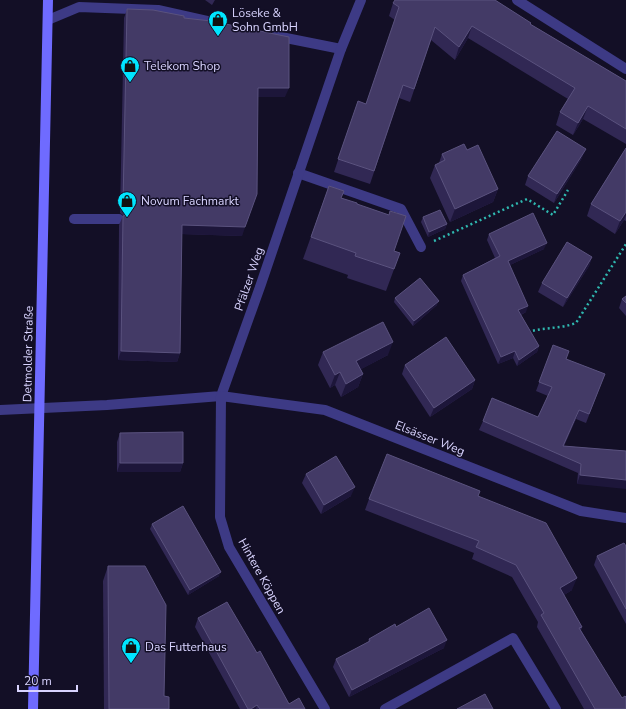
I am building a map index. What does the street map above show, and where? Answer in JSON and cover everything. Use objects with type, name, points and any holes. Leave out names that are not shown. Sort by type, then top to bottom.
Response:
[{"type":"main road","name":"Detmolder Straße","points":[[34,709],[48,0]]},
{"type":"street","name":"Pfälzer Weg","points":[[221,396],[262,284],[298,173],[341,49],[361,0]]},
{"type":"street","points":[[516,0],[626,68]]},
{"type":"street","points":[[48,20],[79,7],[158,10],[224,25]]},
{"type":"street","points":[[268,35],[341,49]]},
{"type":"street","points":[[298,173],[401,209],[421,247]]},
{"type":"street","points":[[74,219],[119,219]]},
{"type":"street","points":[[0,410],[107,405],[221,396]]},
{"type":"street","name":"Elsässer Weg","points":[[221,396],[325,410],[581,511],[626,518]]},
{"type":"street","name":"Hintere Köppen","points":[[221,396],[220,517],[229,547],[324,709]]},
{"type":"street","points":[[385,709],[514,638],[556,709]]},
{"type":"path","points":[[421,247],[527,198],[553,215],[568,190]]},
{"type":"path","points":[[526,333],[539,328],[564,328],[576,323],[626,244]]},
{"type":"building","points":[[395,0],[495,0],[531,23],[530,24],[626,81],[626,129],[588,106],[578,123],[560,112],[575,88],[472,26],[459,47],[435,27],[414,89],[403,85],[374,171],[338,159],[358,101],[366,104],[399,7],[393,3]]},
{"type":"building","points":[[127,9],[153,10],[184,16],[184,18],[211,21],[289,37],[289,88],[258,88],[257,194],[245,227],[182,225],[180,353],[121,351],[123,216],[126,215],[129,210],[128,206],[123,204]]},
{"type":"building","points":[[557,131],[586,149],[557,194],[528,176]]},
{"type":"building","points":[[464,144],[467,150],[478,145],[498,189],[455,209],[435,165],[445,160],[442,154]]},
{"type":"building","points":[[626,148],[626,212],[620,221],[591,204]]},
{"type":"building","points":[[329,186],[344,191],[341,198],[389,215],[390,211],[406,216],[394,251],[400,253],[394,269],[355,256],[356,253],[311,237]]},
{"type":"building","points":[[440,210],[447,224],[429,232],[423,217]]},
{"type":"building","points":[[533,213],[547,243],[508,261],[528,306],[518,310],[539,346],[519,360],[515,351],[501,357],[463,275],[500,256],[489,234]]},
{"type":"building","points":[[567,242],[592,257],[567,298],[542,283]]},
{"type":"building","points":[[420,278],[439,301],[414,321],[395,298]]},
{"type":"building","points":[[626,296],[626,303],[622,299]]},
{"type":"building","points":[[383,322],[393,342],[356,361],[363,374],[346,384],[340,372],[335,375],[323,352]]},
{"type":"building","points":[[446,337],[475,380],[434,408],[405,365]]},
{"type":"building","points":[[553,345],[569,351],[566,359],[605,374],[589,414],[579,410],[563,446],[626,451],[626,480],[580,475],[581,464],[483,421],[492,398],[538,417],[552,387],[539,382]]},
{"type":"building","points":[[183,432],[183,463],[120,463],[120,433]]},
{"type":"building","points":[[387,454],[480,491],[478,496],[546,523],[577,578],[560,588],[582,627],[579,628],[622,698],[625,696],[626,697],[626,709],[595,709],[541,615],[544,613],[516,565],[476,547],[479,541],[369,499]]},
{"type":"building","points":[[336,456],[355,487],[324,505],[306,474]]},
{"type":"building","points":[[183,506],[221,572],[190,590],[152,524]]},
{"type":"building","points":[[624,543],[626,546],[626,609],[597,556]]},
{"type":"building","points":[[108,566],[145,566],[166,605],[164,696],[169,697],[169,709],[109,709]]},
{"type":"building","points":[[227,602],[257,653],[260,651],[289,704],[299,698],[305,709],[260,709],[257,705],[251,709],[248,709],[198,618]]},
{"type":"building","points":[[429,608],[447,640],[352,690],[336,659],[370,641],[369,639],[395,624],[396,627]]},
{"type":"building","points":[[485,694],[493,709],[457,709]]},
{"type":"place","name":"Löseke & Sohn GmbH","points":[[218,37]]},
{"type":"place","name":"Telekom Shop","points":[[130,83]]},
{"type":"place","name":"Novum Fachmarkt","points":[[127,218]]},
{"type":"place","name":"Das Futterhaus","points":[[131,664]]}]
